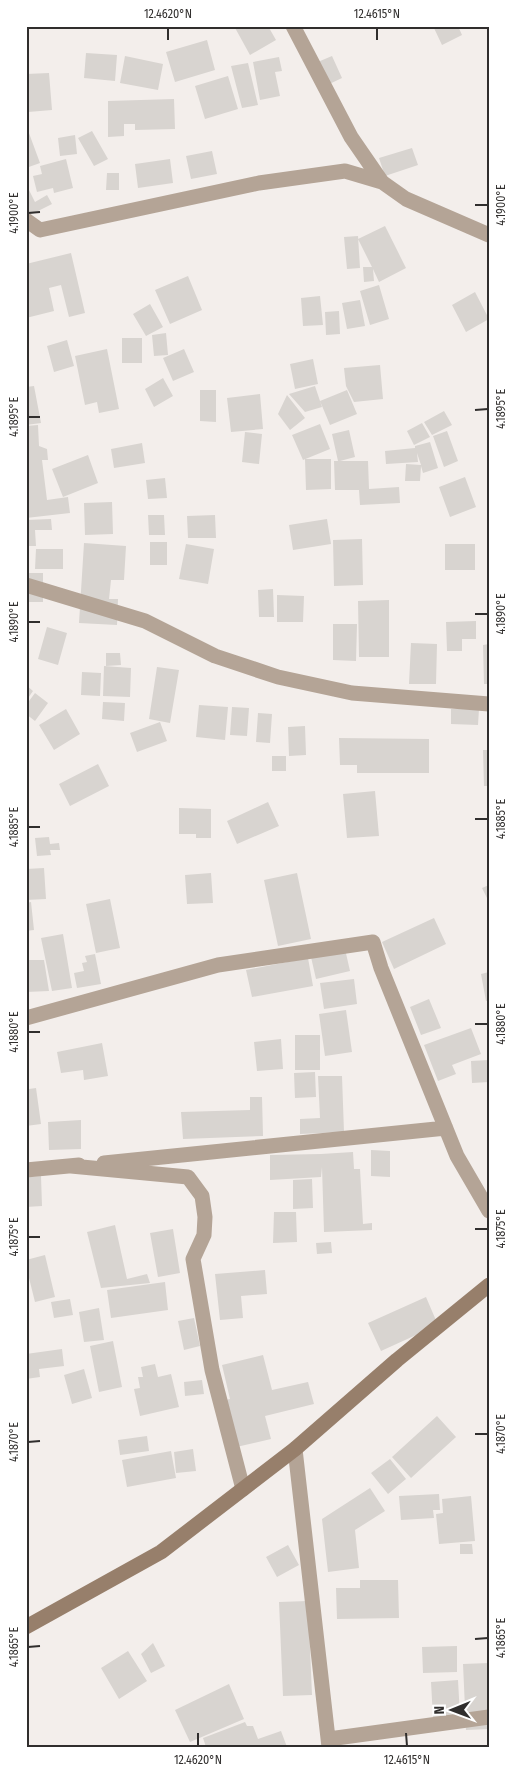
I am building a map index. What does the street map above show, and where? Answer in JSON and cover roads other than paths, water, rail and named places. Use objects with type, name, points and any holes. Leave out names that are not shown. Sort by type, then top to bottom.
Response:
[{"type":"main road","points":[[26,1627],[162,1552],[295,1449],[397,1360],[489,1285]]},
{"type":"street","points":[[293,26],[352,137],[382,182]]},
{"type":"street","points":[[26,220],[40,230],[259,183],[344,171],[382,182],[406,199],[489,235]]},
{"type":"street","points":[[26,585],[145,621],[215,656],[278,677],[352,693],[489,704]]},
{"type":"street","points":[[26,1018],[218,965],[373,942],[381,968],[457,1156],[489,1211]]},
{"type":"street","points":[[26,1170],[446,1128]]},
{"type":"street","points":[[70,1166],[188,1178],[202,1196],[205,1217],[204,1235],[193,1258],[212,1370],[243,1489]]},
{"type":"street","points":[[295,1449],[329,1743],[489,1717]]}]
